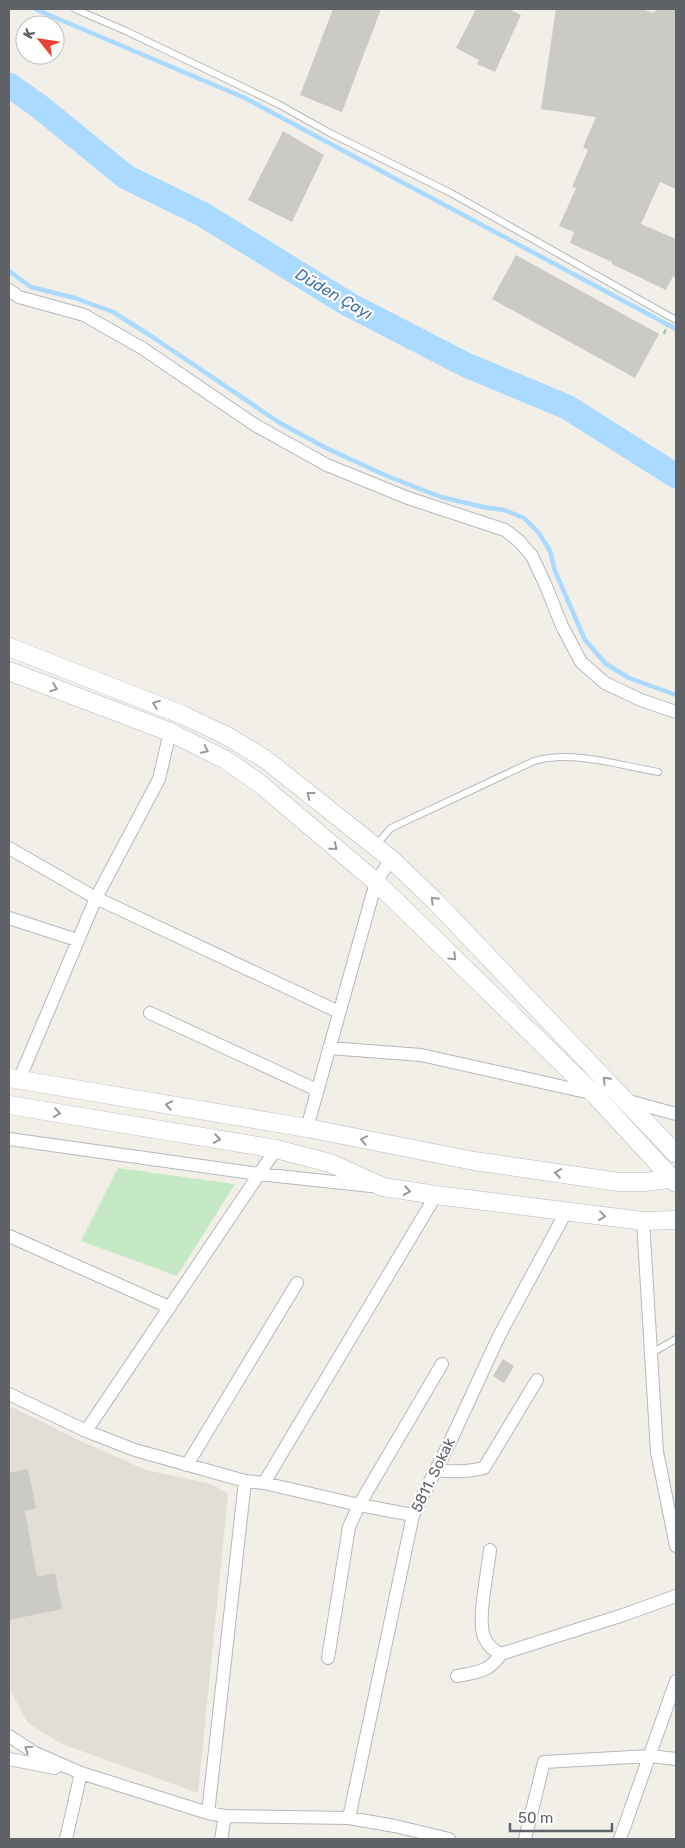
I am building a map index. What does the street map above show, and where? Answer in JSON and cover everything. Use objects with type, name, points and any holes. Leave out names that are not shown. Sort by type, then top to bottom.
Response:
[{"type":"main road","points":[[9,647],[183,714],[227,736],[265,759],[375,846],[434,899],[676,1154]]},
{"type":"main road","points":[[9,671],[170,732],[226,760],[258,782],[376,882],[595,1094],[675,1180]]},
{"type":"main road","points":[[14,1079],[306,1128],[474,1161],[619,1182],[675,1180]]},
{"type":"main road","points":[[9,1105],[276,1149],[330,1163],[383,1187],[643,1221],[676,1220]]},
{"type":"street","points":[[9,290],[19,298],[84,315],[142,348],[256,425],[326,465],[408,498],[505,530],[519,541],[532,556],[562,626],[581,662],[605,683],[641,700],[676,712]]},
{"type":"street","points":[[14,1079],[96,898],[159,779],[170,732]]},
{"type":"street","points":[[9,848],[96,898],[339,1012]]},
{"type":"street","points":[[306,1128],[376,882],[390,859]]},
{"type":"street","points":[[9,918],[77,940]]},
{"type":"street","points":[[150,1013],[317,1090]]},
{"type":"street","points":[[329,1048],[421,1055],[595,1094]]},
{"type":"street","points":[[625,1100],[676,1114]]},
{"type":"street","points":[[9,1139],[259,1174],[383,1187]]},
{"type":"street","points":[[86,1431],[276,1149]]},
{"type":"street","points":[[264,1483],[436,1195]]},
{"type":"street","name":"5811. Sokak","points":[[348,1818],[413,1516],[499,1336],[566,1212]]},
{"type":"street","points":[[643,1221],[652,1353],[656,1452],[676,1546]]},
{"type":"street","points":[[9,1236],[169,1307]]},
{"type":"street","points":[[187,1465],[297,1283]]},
{"type":"street","points":[[328,1658],[348,1527],[442,1364]]},
{"type":"street","points":[[436,1470],[452,1472],[473,1471],[484,1468],[537,1380]]},
{"type":"street","points":[[9,1394],[86,1431],[135,1450],[244,1481],[264,1483],[413,1516]]},
{"type":"street","points":[[208,1813],[244,1481]]},
{"type":"street","points":[[490,1550],[482,1632],[492,1649],[501,1654]]},
{"type":"street","points":[[457,1676],[476,1673],[493,1665],[501,1654],[623,1616],[676,1596]]},
{"type":"street","points":[[620,1839],[676,1681]]},
{"type":"street","points":[[9,1736],[35,1753],[81,1773],[208,1813],[224,1816],[348,1818],[395,1826],[448,1839]]},
{"type":"street","points":[[525,1839],[544,1762],[650,1756],[676,1759]]},
{"type":"street","points":[[9,1759],[81,1773]]},
{"type":"street","points":[[66,1839],[81,1773]]},
{"type":"street","points":[[221,1839],[224,1816]]},
{"type":"street","points":[[392,1839],[395,1826]]},
{"type":"lane","points":[[75,9],[126,30],[278,104],[330,134],[451,193],[676,320]]},
{"type":"lane","points":[[375,846],[391,828],[534,761],[547,758],[576,757],[658,772]]},
{"type":"lane","points":[[652,1353],[676,1339]]},
{"type":"shaded area","points":[[12,1407],[76,1439],[146,1470],[211,1484],[228,1494],[198,1793],[62,1744],[28,1723],[9,1688],[9,1410]]},
{"type":"green space","points":[[118,1168],[235,1184],[177,1276],[81,1241]]},
{"type":"building","points":[[333,9],[381,9],[342,112],[300,95]]},
{"type":"building","points":[[476,9],[508,9],[521,15],[495,72],[477,64],[479,60],[456,48]]},
{"type":"building","points":[[556,9],[642,9],[653,13],[658,9],[676,9],[676,189],[660,182],[641,224],[676,239],[676,278],[673,276],[666,290],[570,243],[574,232],[559,226],[576,188],[572,187],[588,150],[583,147],[596,117],[541,109]]},
{"type":"building","points":[[283,131],[324,155],[292,222],[248,200]]},
{"type":"building","points":[[516,255],[659,334],[635,378],[492,299]]},
{"type":"building","points":[[503,1359],[514,1366],[504,1383],[493,1376]]},
{"type":"building","points":[[28,1469],[36,1508],[25,1511],[37,1577],[55,1573],[62,1609],[9,1620],[9,1473]]},
{"type":"waterway","points":[[35,9],[245,98],[676,329]]},
{"type":"waterway","name":"Düden Çayı","points":[[9,85],[40,107],[126,177],[202,214],[348,304],[466,365],[567,407],[676,476]]},
{"type":"waterway","points":[[9,271],[31,287],[75,298],[113,312],[280,423],[326,448],[387,476],[441,497],[504,510],[524,518],[539,533],[550,551],[555,571],[585,640],[606,664],[629,678],[676,695]]}]
